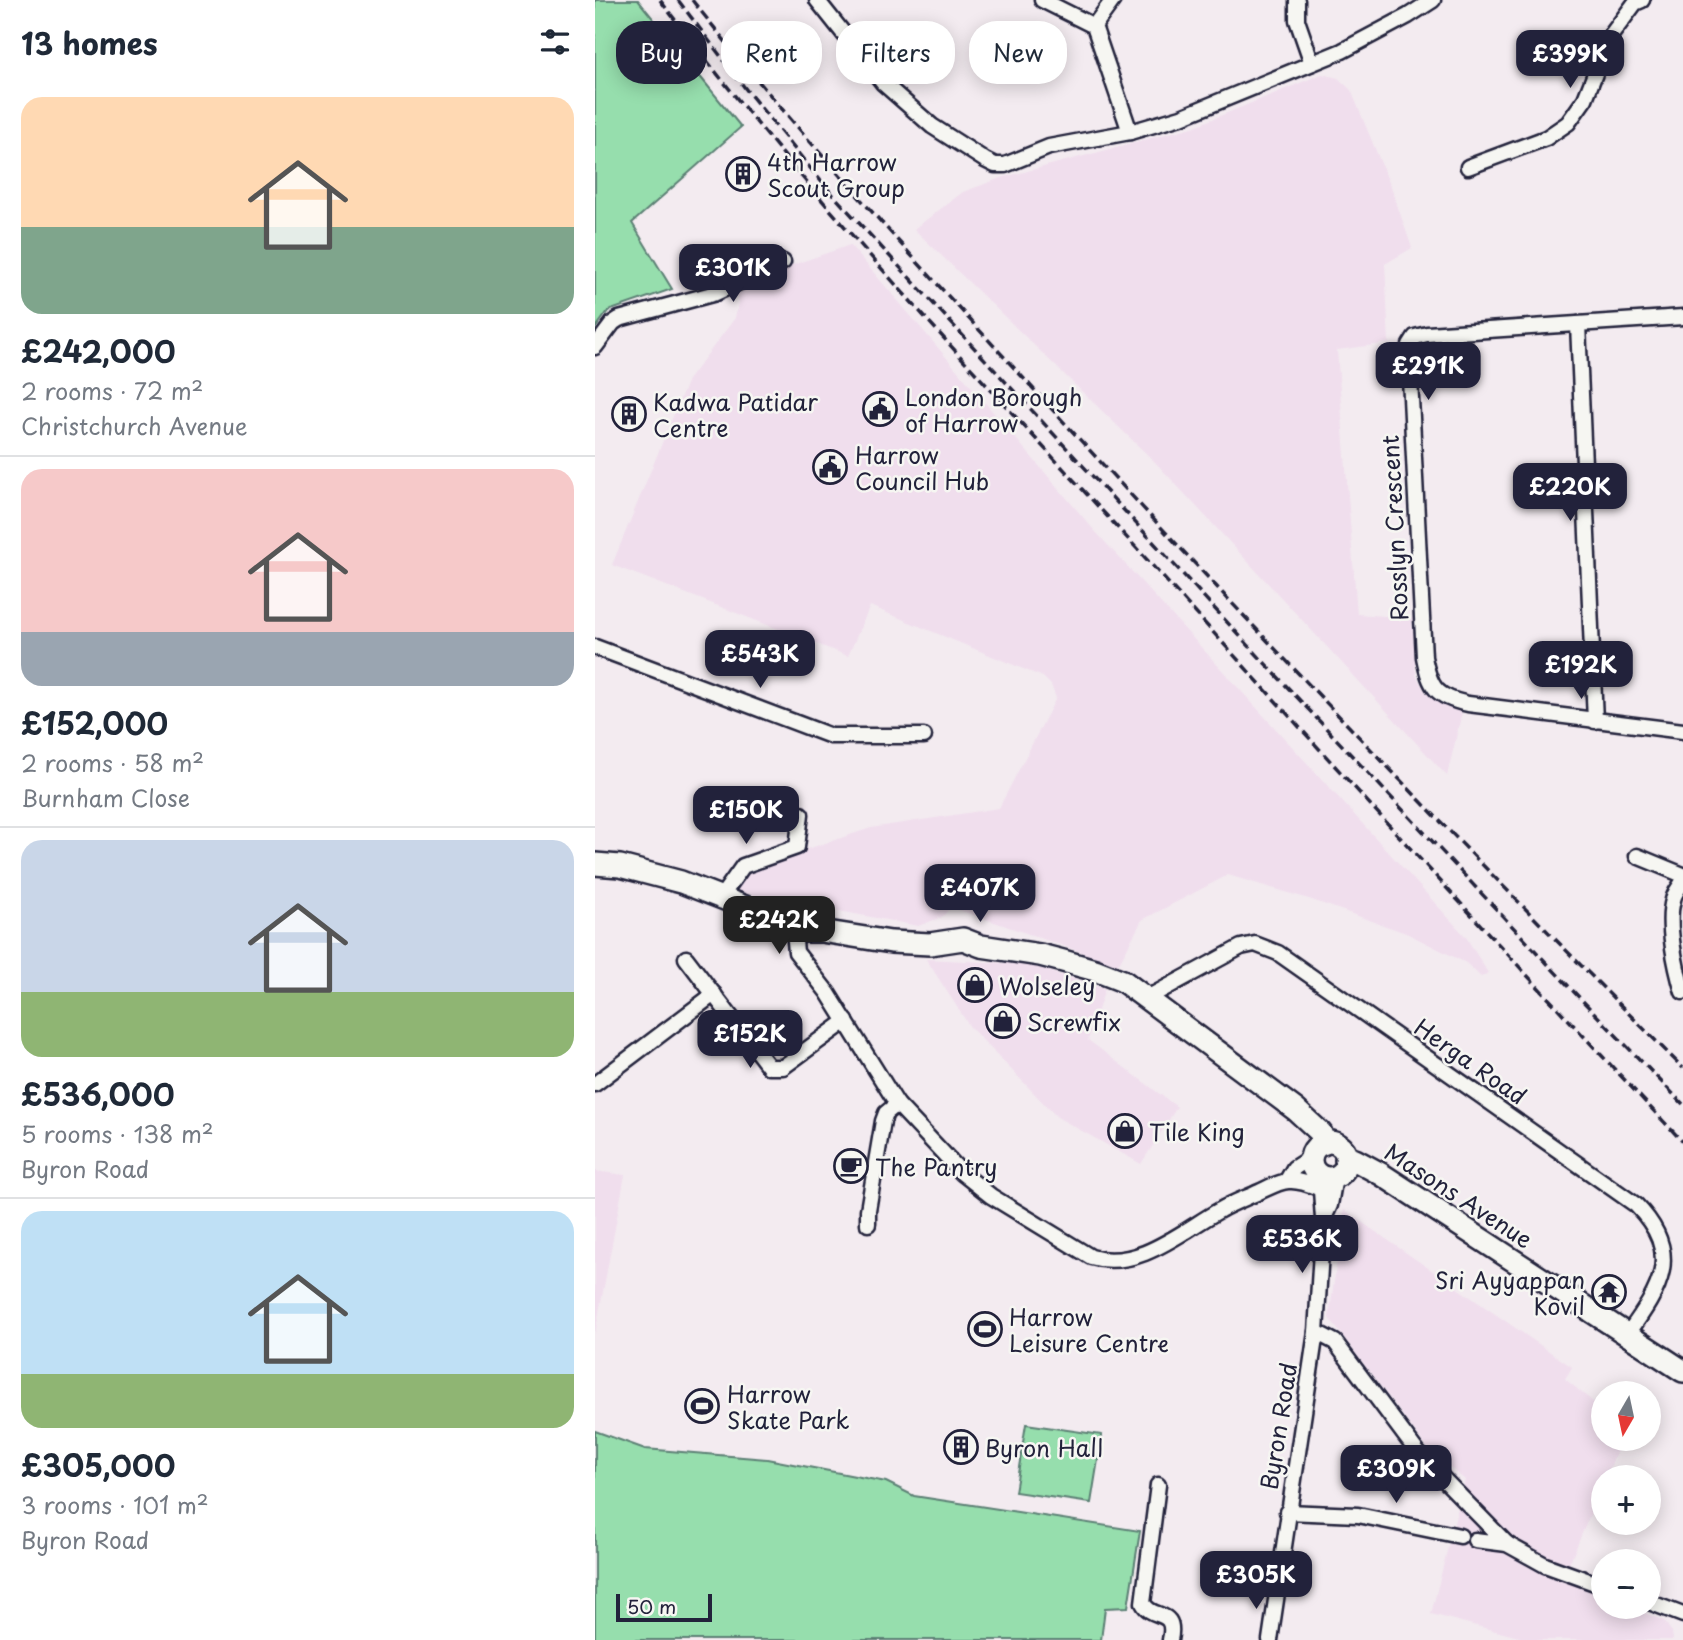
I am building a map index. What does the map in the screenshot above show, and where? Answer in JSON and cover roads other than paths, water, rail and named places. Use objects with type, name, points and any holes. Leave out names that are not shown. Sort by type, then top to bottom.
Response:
[{"type":"street","points":[[817,0],[883,83],[932,126],[995,165],[1005,165],[1049,147],[1130,132],[1181,117],[1342,51],[1433,0]]},
{"type":"street","points":[[1042,0],[1094,26],[1130,132]]},
{"type":"street","points":[[1094,26],[1113,0]]},
{"type":"street","points":[[1297,0],[1297,20],[1312,63]]},
{"type":"street","points":[[1468,167],[1546,138],[1568,123],[1585,99],[1609,38],[1635,3],[1642,0]]},
{"type":"street","points":[[595,347],[619,319],[716,293],[783,262]]},
{"type":"street","name":"Rosslyn Crescent","points":[[1683,317],[1427,334],[1415,337],[1410,345],[1409,358],[1425,657],[1429,680],[1442,695],[1454,701],[1683,731]]},
{"type":"street","points":[[1578,324],[1595,721]]},
{"type":"street","points":[[595,647],[831,736],[924,736]]},
{"type":"street","points":[[721,897],[743,866],[797,847],[801,814]]},
{"type":"street","points":[[1637,856],[1683,875]]},
{"type":"street","points":[[595,864],[647,873],[721,897],[776,919],[794,931],[821,931],[891,942],[930,944],[963,939],[981,947],[1040,955],[1095,970],[1123,981],[1296,1110],[1321,1133],[1326,1167]]},
{"type":"street","points":[[1683,881],[1673,899],[1671,915],[1683,992]]},
{"type":"street","points":[[794,931],[796,952],[846,1021],[897,1104],[962,1173],[991,1196],[1070,1245],[1100,1259],[1123,1259],[1150,1250],[1221,1209],[1287,1180],[1302,1182],[1326,1167]]},
{"type":"street","name":"Herga Road","points":[[1147,998],[1241,947],[1255,944],[1278,953],[1625,1197],[1648,1217],[1659,1233],[1664,1257],[1663,1272],[1653,1299],[1627,1335]]},
{"type":"street","points":[[686,958],[769,1067],[783,1067],[846,1021]]},
{"type":"street","points":[[595,1084],[714,994]]},
{"type":"street","points":[[868,1224],[883,1121],[886,1113],[897,1104]]},
{"type":"street","name":"Masons Avenue","points":[[1326,1167],[1355,1160],[1381,1174],[1683,1371]]},
{"type":"street","points":[[1287,1180],[1294,1168],[1326,1167]]},
{"type":"street","name":"Byron Road","points":[[1269,1640],[1316,1332],[1323,1219],[1330,1205],[1326,1167]]},
{"type":"street","points":[[1316,1332],[1335,1342],[1418,1453],[1507,1544],[1545,1565],[1591,1582]]},
{"type":"street","points":[[1158,1485],[1143,1603],[1148,1610],[1160,1613],[1170,1620],[1170,1640]]},
{"type":"street","points":[[1287,1512],[1358,1515],[1460,1536]]},
{"type":"street","points":[[1475,1540],[1507,1544]]},
{"type":"street","points":[[1661,1607],[1683,1615]]},
{"type":"railway","points":[[660,0],[771,140],[888,276],[1405,843],[1683,1142]]},
{"type":"railway","points":[[678,0],[748,92],[825,186],[1262,660],[1683,1104]]},
{"type":"railway","points":[[692,0],[778,105],[868,207],[1127,491],[1363,741],[1683,1068]]},
{"type":"place","name":"4th Harrow Scout Group","points":[[743,174]]},
{"type":"place","name":"London Borough of Harrow","points":[[880,409]]},
{"type":"place","name":"Kadwa Patidar Centre","points":[[629,414]]},
{"type":"place","name":"Harrow Council Hub","points":[[830,467]]},
{"type":"place","name":"Wolseley","points":[[975,985]]},
{"type":"place","name":"Screwfix","points":[[1003,1021]]},
{"type":"place","name":"Tile King","points":[[1125,1131]]},
{"type":"place","name":"The Pantry","points":[[851,1166]]},
{"type":"place","name":"Sri Ayyappan Kovil","points":[[1609,1292]]},
{"type":"place","name":"Harrow Leisure Centre","points":[[985,1329]]},
{"type":"place","name":"Harrow Skate Park","points":[[702,1406]]},
{"type":"place","name":"Byron Hall","points":[[961,1447]]}]
